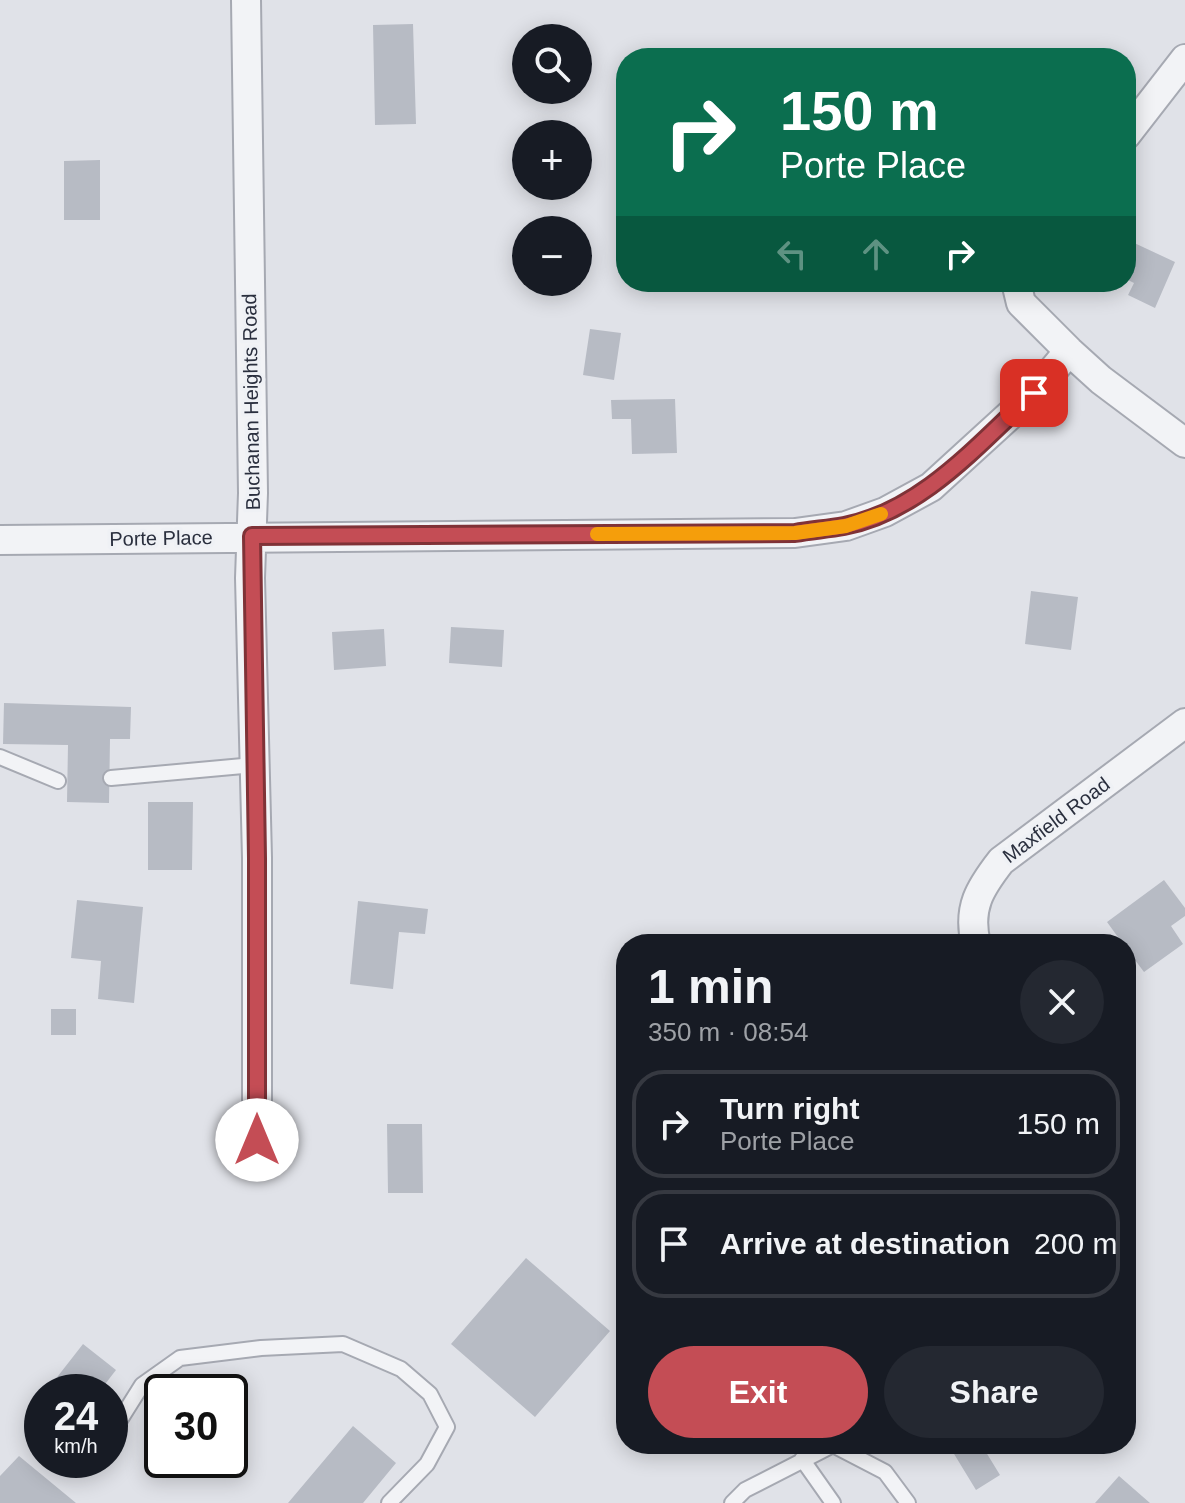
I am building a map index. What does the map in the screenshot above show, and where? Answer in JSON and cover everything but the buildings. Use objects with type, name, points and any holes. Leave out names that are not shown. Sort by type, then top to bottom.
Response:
[{"type":"street","name":"Buchanan Heights Road","points":[[246,0],[257,1140]]},
{"type":"street","points":[[1136,122],[1185,59]]},
{"type":"street","points":[[1018,292],[1021,303],[1069,351],[1101,380],[1185,443]]},
{"type":"street","name":"Porte Place","points":[[0,540],[795,533],[846,526],[885,512],[931,487],[1034,393],[1069,351]]},
{"type":"street","name":"Maxfield Road","points":[[974,934],[978,890],[1001,861],[1185,723]]},
{"type":"lane","points":[[0,757],[58,781]]},
{"type":"lane","points":[[111,778],[254,765]]},
{"type":"lane","points":[[128,1407],[142,1385],[180,1358],[261,1348],[343,1344],[401,1369],[430,1394],[447,1427],[427,1464],[389,1503]]},
{"type":"lane","points":[[736,1501],[745,1490],[813,1454]]},
{"type":"lane","points":[[850,1454],[885,1472],[908,1503]]},
{"type":"lane","points":[[802,1459],[833,1503]]},
{"type":"slow traffic","points":[[597,534],[795,533],[846,526],[881,514]]},
{"type":"route","points":[[257,1140],[252,536],[795,533],[846,526],[885,512],[931,487],[1034,393]]}]
